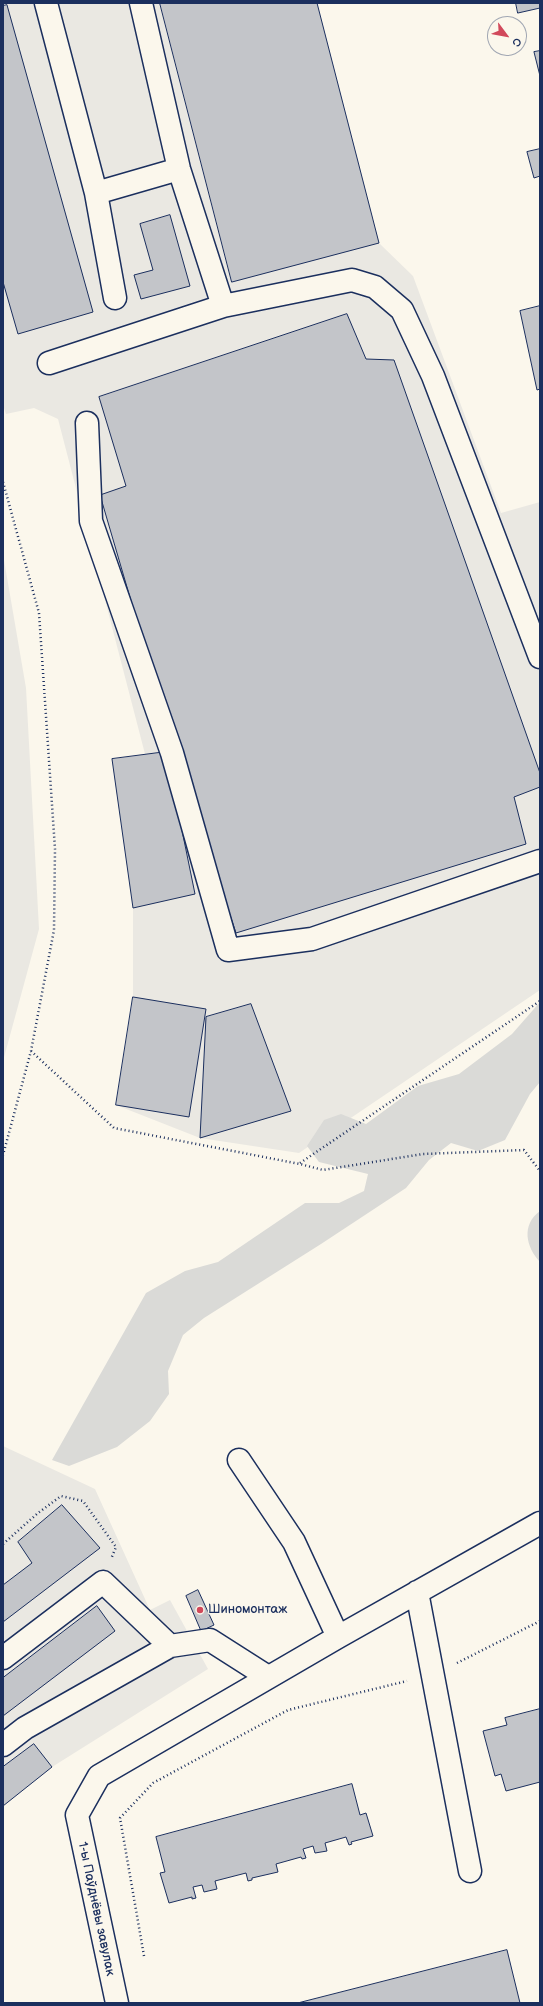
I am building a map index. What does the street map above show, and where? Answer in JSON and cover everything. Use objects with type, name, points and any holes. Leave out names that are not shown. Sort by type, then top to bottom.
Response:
[{"type":"street","points":[[46,3],[96,193],[115,298]]},
{"type":"street","points":[[141,3],[179,169],[222,306]]},
{"type":"street","points":[[96,193],[179,169]]},
{"type":"street","points":[[49,364],[222,306],[352,280],[375,287],[402,310],[433,376],[540,657]]},
{"type":"street","points":[[87,423],[91,521],[172,753],[228,950],[312,939],[540,861]]},
{"type":"street","points":[[239,1460],[294,1542],[338,1636]]},
{"type":"street","points":[[3,1745],[25,1728],[170,1646],[210,1640],[268,1677],[540,1523]]},
{"type":"street","points":[[3,1658],[103,1582],[170,1646]]},
{"type":"street","points":[[417,1592],[470,1871]]},
{"type":"street","name":"1-ы Паўднёвы завулак","points":[[117,2003],[76,1815],[99,1776],[268,1677]]},
{"type":"path","points":[[3,482],[39,613],[55,849],[54,930],[31,1051],[3,1155]]},
{"type":"path","points":[[300,1164],[540,1001]]},
{"type":"path","points":[[31,1051],[114,1128],[324,1170],[423,1154],[524,1150],[540,1171]]},
{"type":"path","points":[[3,1544],[38,1513],[61,1496],[83,1501],[116,1547],[103,1582]]},
{"type":"path","points":[[144,1956],[120,1818],[153,1783],[288,1710],[433,1675],[540,1621]]},
{"type":"shaded area","points":[[3,3],[317,3],[379,243],[413,276],[501,513],[540,502],[540,990],[299,1153],[200,1138],[116,1105],[133,997],[133,908],[112,759],[145,754],[58,419],[34,408],[6,414],[3,405]]},
{"type":"shaded area","points":[[3,554],[26,688],[39,929],[3,1061]]},
{"type":"shaded area","points":[[540,1002],[540,1082],[530,1094],[505,1140],[478,1151],[451,1143],[429,1160],[406,1188],[204,1318],[183,1335],[168,1371],[169,1394],[150,1421],[117,1447],[69,1466],[52,1460],[146,1293],[185,1271],[218,1262],[305,1203],[339,1203],[364,1191],[368,1174],[319,1162],[307,1146],[324,1120],[341,1114],[366,1124],[418,1086],[459,1074],[512,1034]]},
{"type":"shaded area","points":[[540,1211],[540,1262],[531,1250],[528,1229],[534,1217]]},
{"type":"shaded area","points":[[3,1446],[95,1489],[150,1610],[170,1600],[208,1669],[52,1767],[3,1806]]},
{"type":"building","points":[[160,3],[317,3],[379,243],[232,282]]},
{"type":"building","points":[[516,3],[540,3],[540,8],[518,13]]},
{"type":"building","points":[[7,5],[93,312],[18,334],[3,282],[3,6]]},
{"type":"building","points":[[540,51],[540,76],[534,52]]},
{"type":"building","points":[[540,149],[540,176],[534,178],[527,152]]},
{"type":"building","points":[[170,215],[190,286],[141,299],[134,275],[153,270],[140,224]]},
{"type":"building","points":[[540,306],[540,389],[537,390],[520,311]]},
{"type":"building","points":[[347,314],[366,359],[394,360],[540,773],[540,787],[514,797],[526,844],[236,933],[170,734],[100,495],[126,486],[99,397]]},
{"type":"building","points":[[166,752],[195,894],[133,908],[112,759]]},
{"type":"building","points":[[133,997],[206,1009],[189,1117],[116,1105]]},
{"type":"building","points":[[251,1004],[291,1111],[200,1138],[206,1017]]},
{"type":"building","points":[[62,1505],[100,1548],[3,1622],[3,1585],[32,1563],[18,1542]]},
{"type":"building","name":"Шиномонтаж","points":[[198,1590],[214,1625],[201,1631],[186,1596]]},
{"type":"building","points":[[97,1606],[115,1631],[3,1716],[3,1678]]},
{"type":"building","points":[[540,1709],[540,1782],[506,1791],[501,1774],[495,1776],[483,1731],[507,1725],[505,1718]]},
{"type":"building","points":[[34,1744],[52,1767],[3,1806],[3,1767]]},
{"type":"building","points":[[352,1784],[360,1815],[366,1813],[373,1836],[351,1842],[352,1844],[349,1845],[346,1837],[325,1843],[327,1851],[315,1853],[313,1846],[303,1849],[306,1858],[302,1859],[301,1857],[276,1864],[278,1872],[252,1878],[252,1880],[248,1881],[246,1873],[215,1881],[217,1889],[204,1892],[202,1885],[193,1887],[196,1898],[192,1899],[192,1897],[169,1903],[160,1873],[165,1872],[156,1837]]},
{"type":"building","points":[[507,1950],[520,2003],[298,2003]]},
{"type":"place","name":"Шиномонтаж","points":[[200,1610]]}]
